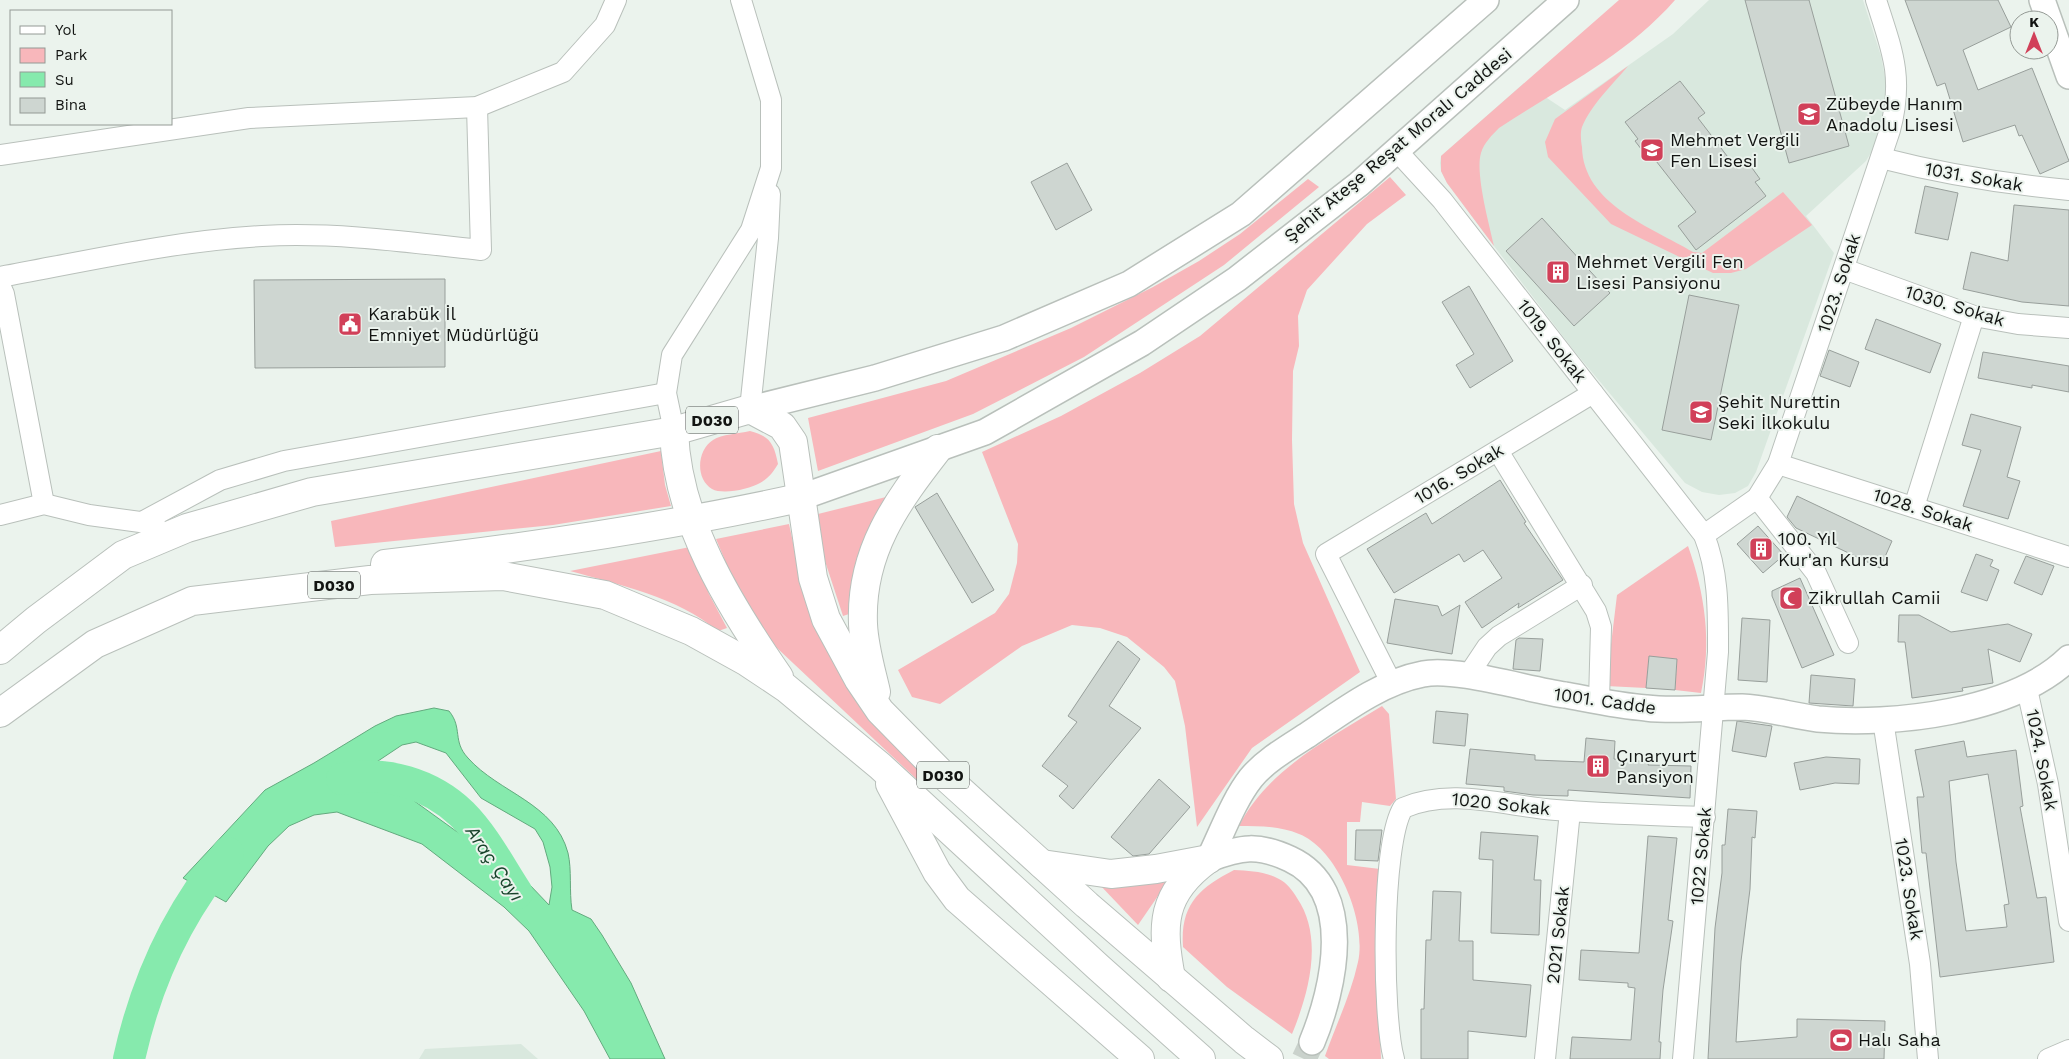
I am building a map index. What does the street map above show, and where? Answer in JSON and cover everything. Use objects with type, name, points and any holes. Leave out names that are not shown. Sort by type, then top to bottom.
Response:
[{"type":"highway","name":"D030","points":[[0,650],[36,620],[123,555],[187,528],[312,492],[674,431],[750,409],[782,426],[793,442],[799,498],[813,578],[826,619],[859,680],[880,710],[939,771],[1042,864],[1171,978],[1244,1040],[1270,1059]]},
{"type":"highway","points":[[674,431],[675,456],[684,497],[716,575],[736,615],[786,688]]},
{"type":"highway","points":[[880,710],[867,653],[863,623],[869,565],[889,516],[938,449]]},
{"type":"highway","points":[[192,601],[296,574],[480,553],[694,521],[799,498]]},
{"type":"highway","name":"D030","points":[[0,713],[95,644],[192,601],[370,580],[503,576],[605,595],[692,631],[747,662],[786,688],[880,766],[1201,1059]]},
{"type":"highway","points":[[0,625],[10,622],[36,620]]},
{"type":"highway","points":[[880,766],[937,872],[957,900],[1140,1059]]},
{"type":"highway","points":[[1042,864],[1111,874],[1156,870],[1209,859]]},
{"type":"highway","points":[[1171,978],[1166,937],[1169,905],[1187,876],[1209,859]]},
{"type":"main road","points":[[750,409],[875,378],[1004,338],[1129,284],[1241,214],[1486,0]]},
{"type":"main road","name":"Şehit Ateşe Reşat Moralı Caddesi","points":[[799,498],[985,432],[1142,344],[1237,279],[1358,184],[1566,0]]},
{"type":"main road","points":[[2042,0],[2069,76]]},
{"type":"main road","name":"1001. Cadde","points":[[1209,859],[1243,790],[1252,777],[1292,745],[1354,704],[1392,684],[1423,674],[1437,672],[1646,708],[1714,709],[1744,707],[1818,719],[1883,720],[1952,710],[2028,689],[2050,675],[2069,658]]},
{"type":"main road","points":[[1209,859],[1244,848],[1264,848],[1297,862],[1311,873],[1320,885],[1329,903],[1332,923],[1333,974],[1324,1013],[1312,1042]]},
{"type":"street","points":[[0,155],[249,118],[477,107],[563,72],[606,25],[616,0]]},
{"type":"street","points":[[741,0],[771,100],[768,238],[750,409]]},
{"type":"street","name":"1023. Sokak","points":[[1704,535],[1757,498],[1778,464],[1881,158],[1894,116],[1897,80],[1894,54],[1876,0]]},
{"type":"street","points":[[0,277],[177,244],[264,236],[356,236],[481,250],[477,107]]},
{"type":"street","name":"1019. Sokak","points":[[1397,151],[1442,200],[1704,535]]},
{"type":"street","name":"1031. Sokak","points":[[1881,158],[1965,177],[2017,186],[2069,190]]},
{"type":"street","points":[[674,431],[666,393],[672,355],[751,230],[771,168]]},
{"type":"street","name":"1030. Sokak","points":[[1844,269],[1974,316],[2018,324],[2069,328]]},
{"type":"street","points":[[0,285],[4,294],[44,504]]},
{"type":"street","points":[[1914,507],[1974,316]]},
{"type":"street","points":[[142,522],[220,480],[284,461],[666,393]]},
{"type":"street","name":"1016. Sokak","points":[[1392,684],[1326,554],[1593,393]]},
{"type":"street","points":[[1498,451],[1582,585],[1602,627],[1599,701]]},
{"type":"street","name":"1028. Sokak","points":[[1778,464],[2069,557]]},
{"type":"street","points":[[1757,498],[1816,573],[1848,643]]},
{"type":"street","points":[[0,515],[44,504],[90,515],[187,528]]},
{"type":"street","name":"1022 Sokak","points":[[1683,1059],[1718,652],[1716,585],[1712,556],[1704,535]]},
{"type":"street","points":[[1467,677],[1487,647],[1499,636],[1582,585]]},
{"type":"street","name":"1024. Sokak","points":[[2028,689],[2066,881],[2069,921]]},
{"type":"street","name":"1023. Sokak","points":[[1883,720],[1920,964],[1928,1059]]},
{"type":"street","name":"1020 Sokak","points":[[1394,1059],[1385,957],[1385,932],[1394,831],[1402,808],[1419,800],[1453,797],[1570,811],[1705,817]]},
{"type":"street","name":"2021 Sokak","points":[[1545,1059],[1570,811]]},
{"type":"street","points":[[2048,1059],[2069,1050]]},
{"type":"shaded area","points":[[1709,0],[1863,0],[1881,56],[1889,99],[1885,129],[1866,161],[1806,216],[1834,253],[1756,472],[1748,486],[1735,493],[1719,495],[1702,492],[1685,483],[1575,352],[1447,183],[1441,171],[1440,163],[1441,156],[1524,83],[1565,110],[1673,34]]},
{"type":"shaded area","points":[[521,1044],[538,1059],[419,1059],[425,1049]]},
{"type":"green space","points":[[1619,0],[1675,0],[1636,38],[1592,70],[1499,128],[1491,136],[1482,149],[1480,173],[1483,198],[1494,246],[1447,183],[1441,171],[1441,156]]},
{"type":"green space","points":[[1628,66],[1597,103],[1581,129],[1585,167],[1594,184],[1606,199],[1640,223],[1693,252],[1702,253],[1783,192],[1812,225],[1746,269],[1731,273],[1713,273],[1611,224],[1548,157],[1545,142],[1555,119]]},
{"type":"green space","points":[[1390,177],[1406,195],[1367,224],[1307,290],[1298,316],[1299,346],[1293,371],[1292,440],[1294,504],[1303,543],[1360,672],[1252,748],[1197,827],[1185,726],[1175,681],[1164,667],[1127,637],[1100,628],[1072,625],[1022,646],[940,704],[912,697],[898,670],[995,613],[1009,594],[1017,563],[1018,544],[982,452],[1061,416],[1140,373],[1200,336]]},
{"type":"green space","points":[[1308,179],[1319,187],[1224,265],[1084,357],[973,414],[818,471],[808,418],[946,381],[1071,328],[1153,287],[1199,261],[1240,234]]},
{"type":"green space","points":[[750,431],[767,438],[773,446],[778,464],[766,479],[750,487],[729,491],[712,489],[703,479],[701,472],[700,464],[704,450],[717,438]]},
{"type":"green space","points":[[661,451],[665,485],[671,506],[553,525],[335,547],[331,521]]},
{"type":"green space","points":[[890,496],[852,613],[843,616],[823,555],[818,514]]},
{"type":"green space","points":[[789,524],[797,561],[934,780],[926,788],[777,648],[737,589],[716,539]]},
{"type":"green space","points":[[1688,546],[1699,582],[1705,618],[1706,655],[1701,693],[1675,690],[1677,659],[1649,657],[1646,688],[1606,686],[1617,595]]},
{"type":"green space","points":[[690,547],[709,594],[727,628],[718,631],[685,609],[666,601],[628,587],[570,571]]},
{"type":"green space","points":[[1382,706],[1389,714],[1396,799],[1390,806],[1362,802],[1360,822],[1347,822],[1347,865],[1380,869],[1377,967],[1381,1059],[1329,1059],[1325,1056],[1347,998],[1358,962],[1360,946],[1354,908],[1337,871],[1326,855],[1313,842],[1285,829],[1239,826],[1251,806],[1283,771],[1322,743]]},
{"type":"green space","points":[[1234,870],[1262,873],[1282,880],[1293,892],[1305,913],[1312,947],[1311,965],[1304,1001],[1292,1034],[1227,987],[1183,947],[1185,920],[1194,899],[1211,884]]},
{"type":"green space","points":[[1173,874],[1138,925],[1099,884]]},
{"type":"water","points":[[434,708],[449,711],[456,723],[460,746],[468,758],[495,781],[539,810],[551,822],[561,836],[568,853],[572,910],[591,919],[602,935],[631,983],[665,1059],[610,1059],[584,1011],[529,931],[504,907],[422,844],[337,812],[314,815],[289,826],[268,846],[226,902],[183,878],[265,790],[375,726],[396,716]],"holes":[[[416,742],[446,753],[481,798],[535,829],[543,842],[550,867],[552,887],[549,905],[528,883],[406,795],[380,772],[375,763],[402,745]]]},
{"type":"building","name":"Zübeyde Hanım Anadolu Lisesi","points":[[1745,0],[1809,0],[1849,146],[1789,163]]},
{"type":"building","points":[[1905,0],[1998,0],[2009,23],[2009,28],[1963,50],[1978,90],[2032,68],[2069,161],[2040,174],[2022,135],[2019,136],[2015,125],[1963,142],[1945,83],[1937,86]]},
{"type":"building","name":"Mehmet Vergili Fen Lisesi","points":[[1680,81],[1705,113],[1698,118],[1737,169],[1747,161],[1760,179],[1755,182],[1766,196],[1696,250],[1678,226],[1696,212],[1649,152],[1645,154],[1635,141],[1638,139],[1625,122]]},
{"type":"building","points":[[1067,163],[1092,210],[1056,230],[1031,182]]},
{"type":"building","points":[[1925,186],[1958,193],[1948,240],[1915,233]]},
{"type":"building","points":[[2014,205],[2069,210],[2069,306],[2022,302],[1963,289],[1971,252],[2008,261]]},
{"type":"building","name":"Mehmet Vergili Fen Lisesi Pansiyonu","points":[[1542,218],[1610,293],[1574,326],[1506,251]]},
{"type":"building","name":"Karabük İl Emniyet Müdürlüğü","points":[[445,279],[445,367],[255,368],[254,280]]},
{"type":"building","points":[[1469,286],[1513,361],[1470,388],[1456,365],[1474,354],[1442,302]]},
{"type":"building","points":[[1689,295],[1739,305],[1711,440],[1662,430]]},
{"type":"building","points":[[1876,319],[1941,344],[1930,373],[1865,349]]},
{"type":"building","points":[[1829,350],[1859,362],[1850,387],[1820,376]]},
{"type":"building","points":[[1983,352],[2069,366],[2069,392],[2032,385],[2032,388],[1978,378]]},
{"type":"building","points":[[1971,414],[2021,427],[2007,477],[2020,481],[2008,519],[1963,506],[1981,450],[1962,445]]},
{"type":"building","points":[[1500,480],[1526,522],[1524,523],[1563,580],[1518,608],[1519,603],[1482,628],[1465,602],[1502,578],[1483,550],[1464,562],[1459,554],[1394,593],[1367,549],[1426,513],[1432,524]]},
{"type":"building","points":[[937,493],[994,590],[972,603],[915,507]]},
{"type":"building","points":[[1797,496],[1892,541],[1880,568],[1796,528],[1787,517]]},
{"type":"building","name":"100. Yıl Kur'an Kursu","points":[[1758,526],[1784,555],[1763,573],[1737,544]]},
{"type":"building","points":[[1976,554],[1993,560],[1990,566],[1999,570],[1987,601],[1961,592]]},
{"type":"building","points":[[2026,556],[2054,566],[2042,595],[2014,583]]},
{"type":"building","points":[[1800,578],[1834,655],[1802,668],[1772,596],[1772,591]]},
{"type":"building","points":[[1395,599],[1438,606],[1442,616],[1460,605],[1452,654],[1387,643]]},
{"type":"building","points":[[1899,615],[1919,615],[1951,632],[2008,624],[2032,634],[2020,662],[1988,649],[1993,683],[1962,688],[1963,691],[1912,698],[1905,642],[1898,642]]},
{"type":"building","points":[[1742,618],[1770,620],[1767,682],[1738,680]]},
{"type":"building","points":[[1519,638],[1543,639],[1540,671],[1513,669],[1516,640]]},
{"type":"building","points":[[1118,641],[1140,659],[1109,706],[1141,728],[1073,809],[1059,796],[1068,786],[1042,766],[1077,722],[1068,716]]},
{"type":"building","points":[[1649,656],[1677,659],[1675,690],[1646,688]]},
{"type":"building","points":[[1811,675],[1855,679],[1853,706],[1809,703]]},
{"type":"building","points":[[1436,711],[1468,714],[1465,746],[1433,743]]},
{"type":"building","points":[[1737,721],[1772,726],[1766,757],[1732,751]]},
{"type":"building","points":[[1586,738],[1615,741],[1614,759],[1649,762],[1648,765],[1691,766],[1690,798],[1568,790],[1568,796],[1533,795],[1504,791],[1504,787],[1466,784],[1470,749],[1535,755],[1535,760],[1584,762]]},
{"type":"building","points":[[1964,741],[1967,757],[2016,750],[2023,806],[2020,807],[2037,898],[2046,897],[2054,962],[1940,977],[1926,853],[1922,853],[1917,797],[1924,797],[1915,750]],"holes":[[[1988,774],[2009,904],[2004,905],[2007,927],[1966,931],[1956,862],[1949,781]]]},
{"type":"building","points":[[1826,757],[1860,759],[1859,784],[1835,783],[1800,790],[1794,763]]},
{"type":"building","points":[[1159,779],[1190,807],[1149,854],[1133,856],[1111,837]]},
{"type":"building","points":[[1728,809],[1757,811],[1755,838],[1752,837],[1750,889],[1741,961],[1736,1042],[1797,1037],[1797,1019],[1885,1021],[1884,1059],[1708,1059],[1715,928],[1722,873],[1722,845],[1725,845]]},
{"type":"building","points":[[1356,830],[1382,830],[1378,861],[1355,860]]},
{"type":"building","points":[[1481,832],[1538,836],[1534,880],[1541,880],[1539,935],[1491,933],[1493,860],[1479,859]]},
{"type":"building","points":[[1648,836],[1677,838],[1668,920],[1673,921],[1663,990],[1659,1042],[1661,1042],[1660,1059],[1570,1059],[1572,1037],[1631,1040],[1635,988],[1628,987],[1628,983],[1579,980],[1581,950],[1639,953]]},
{"type":"building","points":[[1433,891],[1461,892],[1459,941],[1473,941],[1473,980],[1531,985],[1526,1037],[1468,1031],[1468,1059],[1421,1059],[1421,1009],[1424,1009],[1426,940],[1431,940]]},
{"type":"waterway","name":"Araç Çayı","points":[[342,779],[375,776],[391,778],[422,787],[450,804],[462,814],[485,842],[517,893]]},
{"type":"waterway","name":"Araç Çayı","points":[[129,1059],[144,1003],[166,950],[193,900],[228,853]]},
{"type":"tunnel","points":[[1304,1059],[1312,1042]]},
{"type":"place","name":"Zübeyde Hanım Anadolu Lisesi","points":[[1809,114]]},
{"type":"place","name":"Mehmet Vergili Fen Lisesi","points":[[1652,150]]},
{"type":"place","name":"Mehmet Vergili Fen Lisesi Pansiyonu","points":[[1558,272]]},
{"type":"place","name":"Karabük İl Emniyet Müdürlüğü","points":[[350,324]]},
{"type":"place","name":"Şehit Nurettin Seki İlkokulu","points":[[1701,412]]},
{"type":"place","name":"100. Yıl Kur'an Kursu","points":[[1761,549]]},
{"type":"place","name":"Zikrullah Camii","points":[[1791,598]]},
{"type":"place","name":"Çınaryurt Pansiyon","points":[[1598,766]]},
{"type":"place","name":"Halı Saha","points":[[1841,1040]]}]
